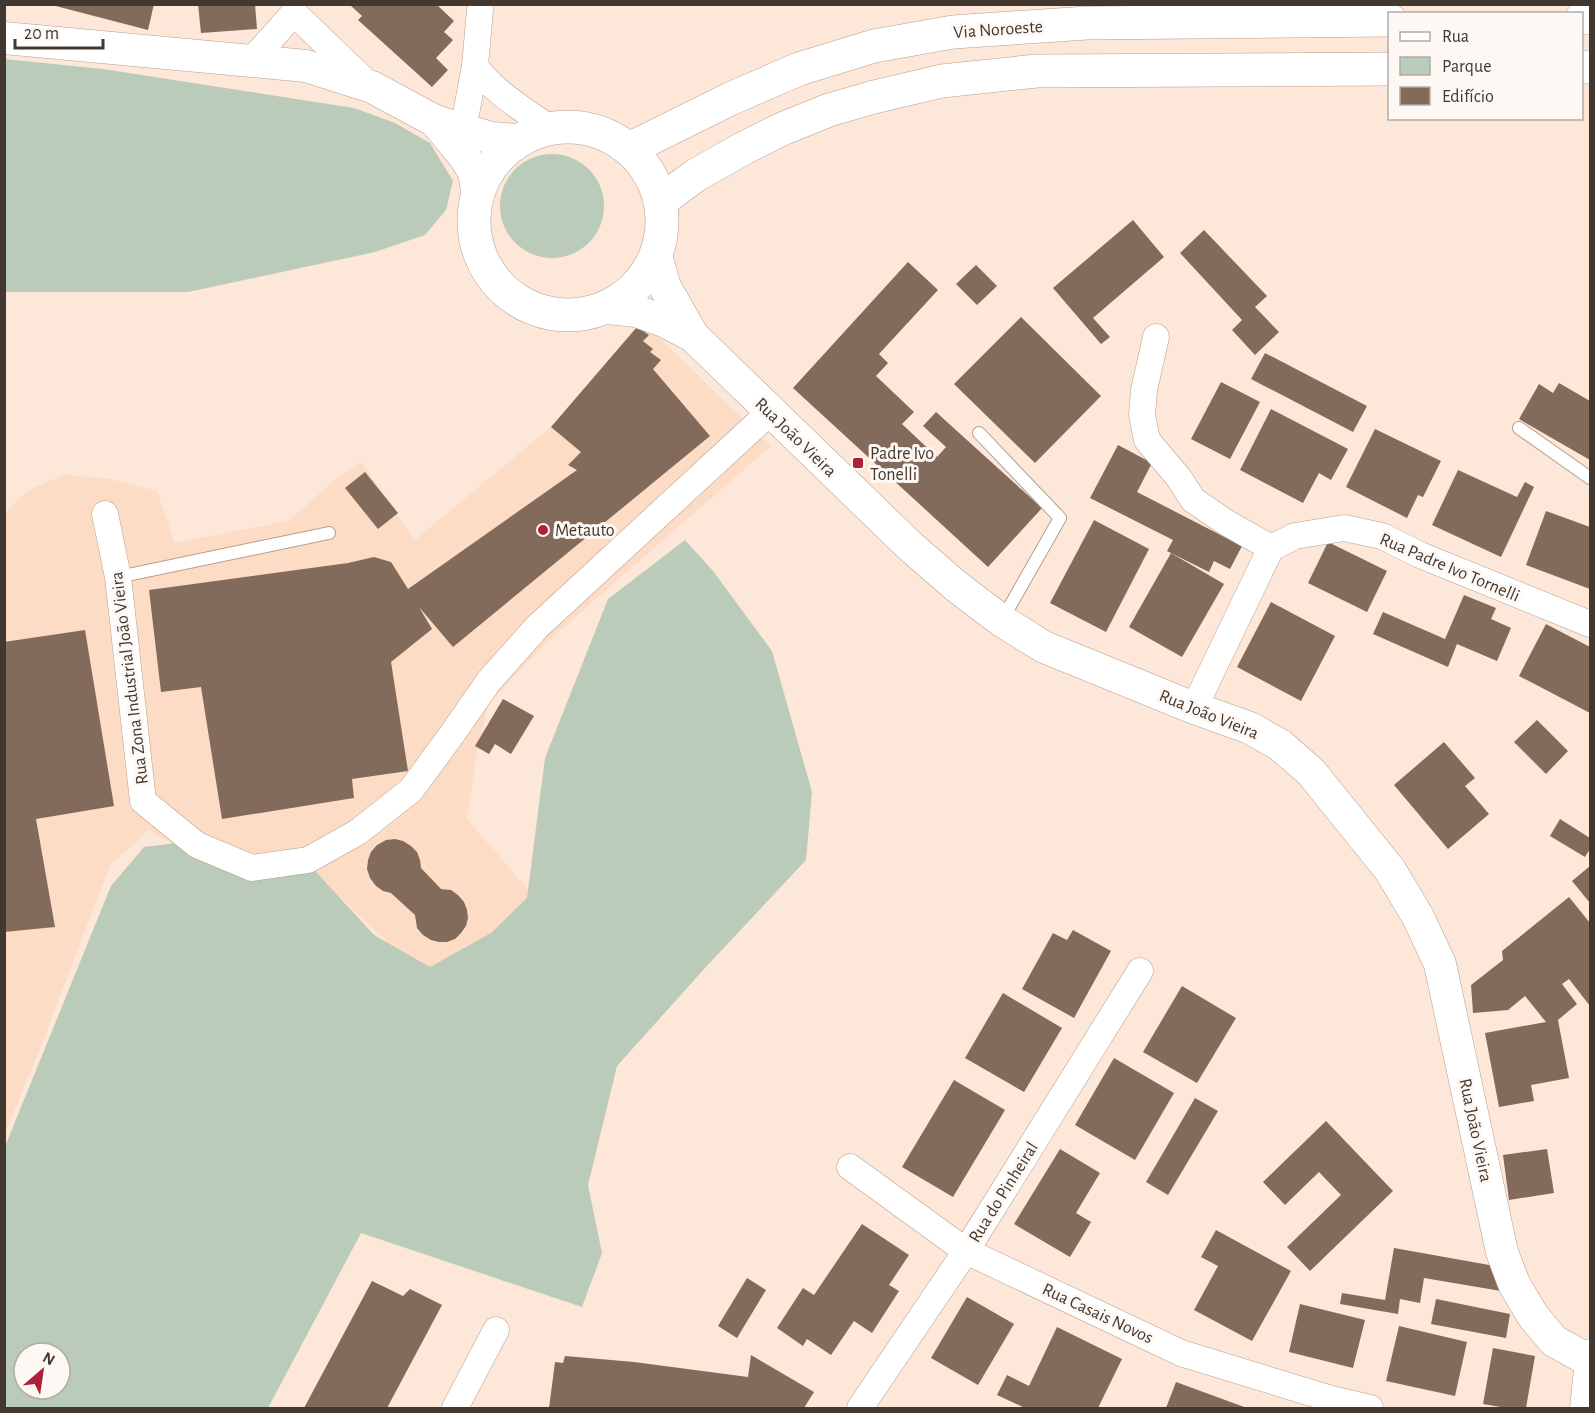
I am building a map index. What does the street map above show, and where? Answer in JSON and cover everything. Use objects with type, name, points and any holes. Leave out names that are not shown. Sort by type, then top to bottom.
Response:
[{"type":"main road","name":"Via Noroeste","points":[[629,149],[730,99],[799,69],[874,46],[953,32],[1087,23],[1388,20]]},
{"type":"main road","points":[[661,201],[696,175],[744,147],[782,129],[829,110],[942,81],[1037,71],[1388,69]]},
{"type":"main road","points":[[572,127],[603,134],[629,149],[649,173],[661,201],[662,232],[656,256],[636,287],[607,308],[582,315],[551,314],[521,303],[497,283],[481,256],[474,226],[478,195],[491,167],[519,140],[542,131],[572,127]]},
{"type":"street","points":[[251,61],[293,9],[372,87]]},
{"type":"street","points":[[478,195],[474,172],[449,125],[475,66],[480,10]]},
{"type":"street","points":[[4,38],[306,66],[372,87],[449,125],[491,138],[519,140]]},
{"type":"street","points":[[475,66],[495,88],[552,130]]},
{"type":"street","name":"Rua João Vieira","points":[[656,256],[666,287],[693,336],[910,548],[1002,621],[1044,647],[1194,708],[1250,728],[1280,745],[1311,772],[1390,870],[1418,917],[1440,964],[1502,1252],[1514,1284],[1533,1316],[1554,1341],[1590,1357]]},
{"type":"street","name":"Rua João Vieira","points":[[607,308],[636,311],[664,321],[693,336]]},
{"type":"street","points":[[1156,337],[1144,390],[1142,415],[1147,440],[1179,478],[1193,500],[1270,548],[1194,708]]},
{"type":"street","name":"Rua Zona Industrial João Vieira","points":[[105,514],[118,577],[143,801],[197,845],[252,868],[308,860],[358,832],[411,790],[489,681],[537,627],[770,412]]},
{"type":"street","name":"Rua Padre Ivo Tornelli","points":[[1270,548],[1295,536],[1344,528],[1382,536],[1420,555],[1590,624]]},
{"type":"street","name":"Rua do Pinheiral","points":[[860,1408],[966,1251],[1140,971]]},
{"type":"street","name":"Rua Casais Novos","points":[[850,1167],[966,1251],[1181,1353],[1331,1404],[1370,1408]]},
{"type":"street","points":[[455,1408],[496,1330]]},
{"type":"street","points":[[1583,1408],[1590,1357]]},
{"type":"lane","points":[[1519,428],[1590,478]]},
{"type":"lane","points":[[979,433],[1060,518],[1002,621]]},
{"type":"lane","points":[[118,577],[329,533]]},
{"type":"shaded area","points":[[641,321],[771,446],[544,645],[489,703],[478,745],[467,819],[537,900],[441,992],[318,877],[200,862],[149,830],[110,865],[5,1133],[5,512],[32,488],[65,475],[110,479],[157,491],[175,543],[288,521],[334,481],[361,462],[415,540],[551,427]]},
{"type":"green space","points":[[4,59],[103,69],[354,108],[395,123],[430,143],[453,181],[446,210],[425,235],[375,252],[188,292],[5,292]]},
{"type":"green space","points":[[552,154],[572,158],[589,169],[600,186],[604,206],[600,226],[589,243],[572,254],[552,258],[532,254],[515,243],[504,226],[500,206],[504,186],[515,169],[532,158]]},
{"type":"green space","points":[[685,540],[713,571],[772,651],[812,792],[806,860],[617,1066],[588,1185],[602,1253],[582,1307],[361,1233],[268,1408],[5,1408],[4,1149],[111,886],[144,847],[209,839],[245,859],[294,848],[374,935],[430,967],[491,933],[527,898],[545,758],[608,599]]},
{"type":"building","points":[[48,4],[154,4],[148,30]]},
{"type":"building","points":[[198,4],[255,4],[257,29],[201,33]]},
{"type":"building","points":[[349,4],[436,4],[454,21],[444,32],[453,40],[436,58],[448,70],[432,87],[358,20],[362,16]]},
{"type":"building","points":[[1133,220],[1164,257],[1093,318],[1110,337],[1101,344],[1053,288]]},
{"type":"building","points":[[1204,230],[1267,296],[1255,307],[1279,332],[1255,355],[1232,330],[1242,320],[1180,253]]},
{"type":"building","points":[[908,262],[938,290],[879,354],[888,363],[876,376],[914,412],[902,424],[937,457],[946,447],[923,426],[936,412],[1042,508],[988,567],[793,388]]},
{"type":"building","points":[[976,265],[997,286],[977,305],[956,284]]},
{"type":"building","points":[[1021,317],[1101,396],[1035,463],[954,384]]},
{"type":"building","points":[[637,327],[649,335],[643,341],[653,349],[650,352],[661,360],[653,369],[710,436],[453,647],[419,607],[432,629],[391,662],[408,771],[352,779],[354,798],[222,819],[201,687],[161,692],[149,590],[348,563],[374,557],[391,562],[408,589],[577,470],[568,465],[581,452],[551,427]]},
{"type":"building","points":[[1265,353],[1367,406],[1353,432],[1251,379]]},
{"type":"building","points":[[1221,382],[1260,402],[1230,459],[1191,439]]},
{"type":"building","points":[[1559,383],[1590,401],[1590,460],[1519,419],[1539,384],[1553,393]]},
{"type":"building","points":[[1271,409],[1348,449],[1331,480],[1319,473],[1303,503],[1240,470]]},
{"type":"building","points":[[1375,429],[1441,461],[1423,497],[1418,495],[1407,518],[1346,487]]},
{"type":"building","points":[[1118,445],[1152,463],[1137,492],[1242,546],[1230,569],[1214,561],[1209,572],[1167,551],[1173,540],[1090,498]]},
{"type":"building","points":[[1458,470],[1517,497],[1525,482],[1534,487],[1501,557],[1432,525]]},
{"type":"building","points":[[365,472],[398,513],[378,529],[345,488]]},
{"type":"building","points":[[1546,511],[1590,527],[1590,589],[1526,565]]},
{"type":"building","points":[[1094,520],[1149,549],[1106,632],[1050,603]]},
{"type":"building","points":[[1328,542],[1387,571],[1367,612],[1308,583]]},
{"type":"building","points":[[1171,553],[1224,584],[1182,657],[1129,627]]},
{"type":"building","points":[[1464,595],[1496,608],[1491,619],[1511,628],[1497,661],[1457,644],[1448,667],[1373,634],[1383,612],[1445,639]]},
{"type":"building","points":[[1271,602],[1335,636],[1301,701],[1237,667]]},
{"type":"building","points":[[1546,624],[1590,647],[1590,713],[1519,676]]},
{"type":"building","points":[[85,630],[114,806],[36,819],[55,927],[4,932],[4,642]]},
{"type":"building","points":[[503,699],[534,716],[511,754],[495,744],[489,754],[475,746]]},
{"type":"building","points":[[1537,720],[1568,751],[1546,774],[1514,742]]},
{"type":"building","points":[[1444,742],[1475,778],[1465,786],[1489,814],[1448,849],[1394,785]]},
{"type":"building","points":[[1560,819],[1590,838],[1590,849],[1585,857],[1550,836]]},
{"type":"building","points":[[386,840],[403,841],[417,852],[421,868],[441,889],[451,890],[464,902],[468,918],[466,926],[455,939],[439,942],[423,935],[417,928],[415,915],[391,893],[376,886],[370,878],[367,869],[371,852]]},
{"type":"building","points":[[1590,866],[1590,903],[1572,881]]},
{"type":"building","points":[[1569,897],[1590,923],[1590,1006],[1569,979],[1562,984],[1577,1004],[1558,1020],[1569,1078],[1531,1085],[1534,1101],[1499,1107],[1485,1033],[1546,1022],[1525,996],[1508,1010],[1473,1013],[1471,985],[1503,960],[1502,951]]},
{"type":"building","points":[[1073,930],[1111,951],[1074,1018],[1022,989],[1053,933],[1067,940]]},
{"type":"building","points":[[1182,986],[1236,1018],[1197,1083],[1143,1052]]},
{"type":"building","points":[[1003,993],[1062,1028],[1024,1092],[965,1058]]},
{"type":"building","points":[[1114,1058],[1174,1093],[1135,1160],[1075,1125]]},
{"type":"building","points":[[954,1080],[1005,1110],[953,1197],[902,1167]]},
{"type":"building","points":[[1195,1098],[1218,1111],[1168,1195],[1146,1182]]},
{"type":"building","points":[[1326,1121],[1393,1191],[1310,1271],[1287,1247],[1341,1195],[1319,1172],[1285,1205],[1263,1182]]},
{"type":"building","points":[[1060,1149],[1100,1173],[1076,1213],[1091,1222],[1070,1257],[1014,1224]]},
{"type":"building","points":[[1547,1149],[1554,1193],[1509,1200],[1503,1155]]},
{"type":"building","points":[[862,1224],[909,1255],[889,1285],[899,1291],[872,1333],[854,1321],[831,1355],[807,1339],[803,1346],[777,1328],[803,1288],[814,1295]]},
{"type":"building","points":[[1216,1230],[1291,1271],[1252,1341],[1194,1310],[1218,1266],[1201,1257]]},
{"type":"building","points":[[1394,1248],[1506,1268],[1501,1291],[1424,1278],[1420,1303],[1400,1299],[1398,1314],[1340,1304],[1342,1293],[1385,1300]]},
{"type":"building","points":[[747,1278],[766,1290],[737,1338],[718,1326]]},
{"type":"building","points":[[372,1281],[403,1296],[410,1289],[442,1305],[387,1408],[304,1408]]},
{"type":"building","points":[[967,1297],[1014,1324],[978,1385],[931,1358]]},
{"type":"building","points":[[1436,1299],[1510,1314],[1506,1338],[1431,1324]]},
{"type":"building","points":[[1300,1304],[1365,1320],[1353,1368],[1289,1352]]},
{"type":"building","points":[[1399,1326],[1467,1342],[1455,1396],[1386,1381]]},
{"type":"building","points":[[1057,1327],[1122,1359],[1098,1408],[1025,1408],[997,1395],[1007,1375],[1029,1386]]},
{"type":"building","points":[[1493,1348],[1535,1356],[1526,1408],[1483,1404]]},
{"type":"building","points":[[751,1355],[814,1392],[804,1408],[549,1408],[555,1362],[563,1363],[565,1356],[634,1362],[748,1377]]},
{"type":"building","points":[[1176,1382],[1247,1408],[1166,1408]]},
{"type":"place","name":"Padre Ivo Tonelli","points":[[858,463]]},
{"type":"place","name":"Metauto","points":[[543,530]]}]
